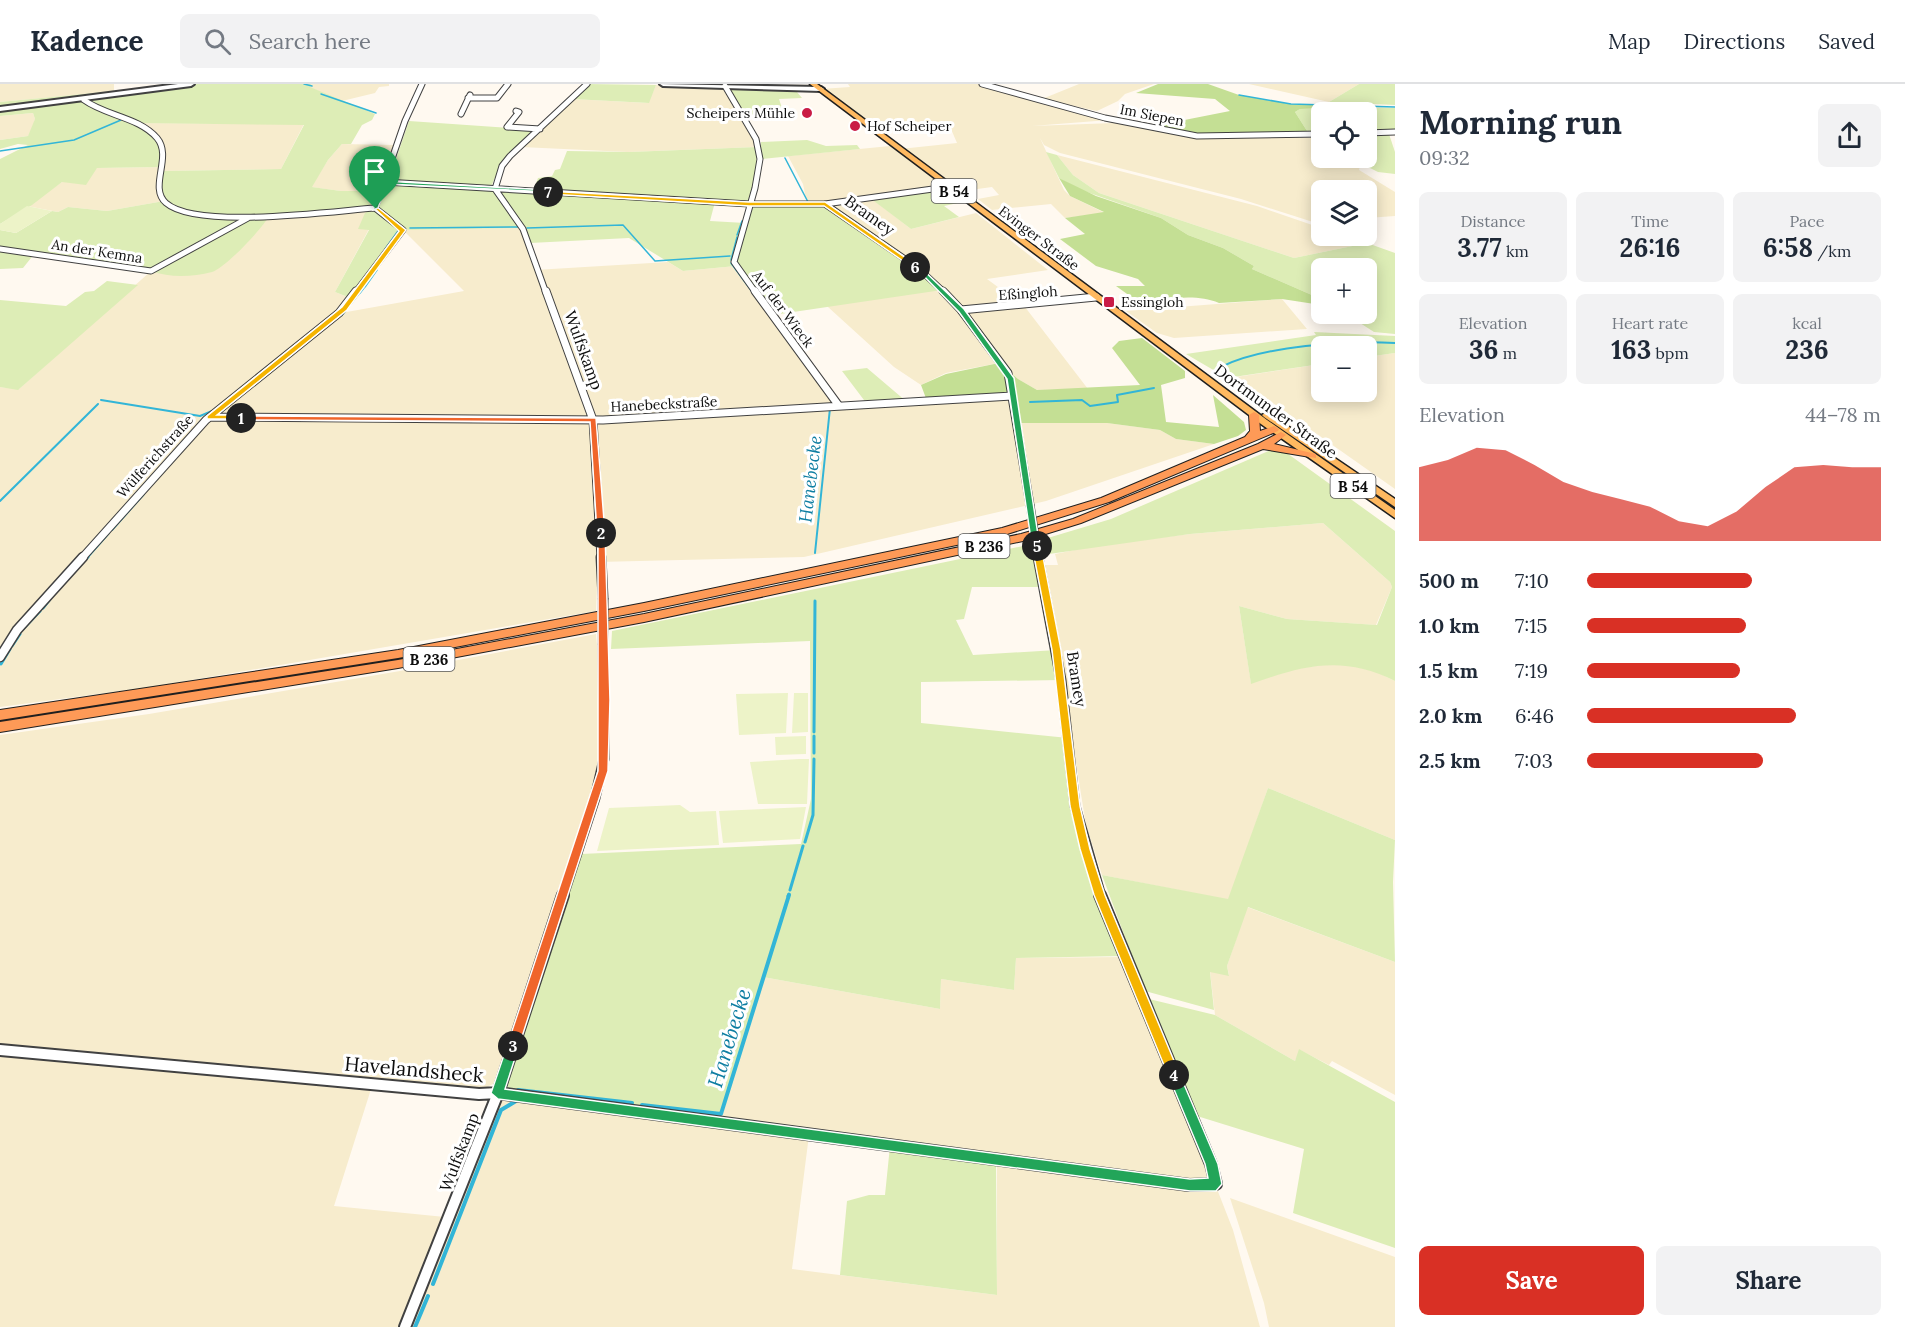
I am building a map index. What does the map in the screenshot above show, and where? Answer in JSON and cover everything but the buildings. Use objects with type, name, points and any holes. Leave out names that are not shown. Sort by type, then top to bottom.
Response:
[{"type":"highway","points":[[1249,439],[1255,431],[1254,415]]},
{"type":"highway","name":"B 236","points":[[0,715],[398,654],[667,603],[1004,531],[1105,500],[1249,439],[1283,431]]},
{"type":"highway","name":"B 236","points":[[0,727],[398,664],[654,616],[950,553],[1077,521],[1262,446],[1283,431]]},
{"type":"highway","points":[[1262,446],[1284,448],[1312,456]]},
{"type":"main road","name":"Evinger Straße","points":[[817,87],[1192,368]]},
{"type":"main road","name":"Dortmunder Straße","points":[[1192,368],[1254,415],[1283,431],[1312,456],[1395,515]]},
{"type":"main road","name":"Dortmunder Straße","points":[[1192,368],[1395,504]]},
{"type":"street","points":[[0,109],[84,100],[191,84]]},
{"type":"street","points":[[84,100],[134,123],[157,138],[164,150],[165,158],[160,190],[164,201],[170,206],[190,212],[248,218],[375,208],[405,121],[422,84]]},
{"type":"street","points":[[461,114],[470,96],[497,98],[508,84]]},
{"type":"street","points":[[495,189],[502,166],[587,84]]},
{"type":"street","points":[[663,84],[817,87]]},
{"type":"street","name":"Im Siepen","points":[[982,84],[1111,120],[1197,136],[1311,134]]},
{"type":"street","name":"Auf der Wieck","points":[[725,86],[747,121],[759,150],[749,204],[734,262],[839,406]]},
{"type":"street","points":[[516,111],[519,112],[507,127],[540,129]]},
{"type":"street","points":[[1377,133],[1395,132]]},
{"type":"street","points":[[385,182],[749,204],[825,204],[940,188]]},
{"type":"street","name":"Wulfskamp","points":[[405,1327],[498,1093],[603,771],[603,598],[593,420],[523,229],[495,189]]},
{"type":"street","name":"Bramey","points":[[825,204],[918,268],[961,310],[1008,373],[1038,555],[1057,650],[1075,806],[1085,849],[1100,895],[1211,1164],[1216,1184]]},
{"type":"street","name":"Wülferichstraße","points":[[0,657],[17,630],[210,417],[339,314],[353,299],[403,230],[375,208]]},
{"type":"street","name":"An der Kemna","points":[[0,249],[117,264],[151,272],[248,218]]},
{"type":"street","name":"Eßingloh","points":[[961,310],[1096,297]]},
{"type":"street","name":"Hanebeckstraße","points":[[210,417],[593,420],[1012,396]]},
{"type":"street","name":"Havelandsheck","points":[[0,1050],[498,1093],[1190,1185],[1216,1184]]},
{"type":"shaded area","points":[[0,84],[114,84],[114,91],[0,102]]},
{"type":"shaded area","points":[[311,84],[389,84],[389,86],[379,87],[375,93],[342,101],[309,87]]},
{"type":"shaded area","points":[[848,84],[978,84],[1109,120],[1032,126],[1114,123],[1196,138],[1311,138],[1311,168],[1360,168],[1359,170],[1375,180],[1311,180],[1311,221],[1241,199],[1060,153],[1044,145],[1040,138],[1064,190],[1070,196],[1105,213],[1065,218],[1051,204],[992,210],[978,199],[999,195],[992,187],[956,192],[900,149],[957,143],[951,129],[878,133],[821,89],[850,87]]},
{"type":"shaded area","points":[[1079,84],[1154,84],[1125,94],[1118,101],[1097,111],[1042,99]]},
{"type":"shaded area","points":[[1249,84],[1359,84],[1329,102]]},
{"type":"shaded area","points":[[656,85],[724,89],[736,105],[757,147],[628,152],[521,147],[572,99],[648,103]]},
{"type":"shaded area","points":[[33,113],[35,119],[33,129],[28,136],[0,140],[0,116]]},
{"type":"shaded area","points":[[133,123],[304,124],[281,169],[163,171],[164,201],[107,211],[68,207],[58,212],[27,206],[62,182],[97,168],[164,167]]},
{"type":"shaded area","points":[[342,144],[394,145],[377,191],[341,191],[311,187],[328,160]]},
{"type":"shaded area","points":[[890,146],[947,186],[871,198],[911,229],[976,213],[1048,270],[987,279],[1025,307],[1088,389],[1037,390],[1018,379],[999,363],[946,373],[921,385],[894,367],[828,307],[803,184],[788,156]]},
{"type":"shaded area","points":[[1057,155],[1257,206],[1311,225],[1311,246],[1352,246],[1294,258],[1099,193],[1073,175]]},
{"type":"shaded area","points":[[1377,181],[1395,192],[1395,216],[1377,217]]},
{"type":"shaded area","points":[[375,208],[359,229],[369,229],[335,292],[353,299],[341,313],[464,291],[403,230],[521,228],[535,270],[668,262],[683,271],[736,266],[839,406],[1012,396],[1018,423],[1107,423],[1160,430],[1176,439],[1214,444],[1046,501],[804,557],[598,562],[596,611],[151,687],[0,707],[0,387],[19,389],[151,271],[268,216]]},
{"type":"shaded area","points":[[1282,299],[1307,329],[1174,338],[1157,333],[1126,311]]},
{"type":"shaded area","points":[[1395,353],[1395,489],[1236,377],[1311,366],[1311,402],[1377,402],[1377,356]]},
{"type":"shaded area","points":[[1323,523],[1390,582],[1392,587],[1376,625],[1287,619],[1239,606],[1251,683],[1290,670],[1321,665],[1349,665],[1377,672],[1395,681],[1395,840],[1268,788],[1229,900],[1102,875],[1086,825],[1044,565],[1058,565],[1055,554],[1099,545],[1190,534]]},
{"type":"shaded area","points":[[596,634],[601,694],[601,760],[572,856],[497,1082],[481,1090],[0,1049],[0,735],[149,714],[400,671]]},
{"type":"shaded area","points":[[1247,907],[1395,962],[1395,1095],[1332,1061],[1329,1065],[1300,1050],[1295,1061],[1215,1015],[1210,971],[1229,975],[1227,966]]},
{"type":"shaded area","points":[[1123,957],[1216,1188],[809,1135],[792,1269],[997,1295],[997,1161],[1217,1189],[1233,1230],[1260,1327],[411,1327],[502,1097],[720,1123],[763,977],[940,1009],[941,979],[1014,990],[1016,958]]},
{"type":"shaded area","points":[[0,1051],[372,1086],[334,1206],[445,1217],[400,1327],[0,1327]]},
{"type":"shaded area","points":[[1230,1198],[1395,1257],[1395,1327],[1269,1327],[1264,1303]]},
{"type":"green space","points":[[192,84],[311,84],[310,87],[375,114],[372,120],[362,125],[351,144],[342,144],[328,160],[312,187],[341,191],[385,191],[409,121],[539,130],[500,166],[490,189],[533,191],[538,178],[552,176],[555,170],[560,169],[567,151],[629,152],[757,147],[756,177],[749,204],[821,203],[918,268],[942,290],[773,315],[736,266],[683,271],[629,238],[530,243],[521,228],[403,230],[353,299],[335,292],[369,230],[358,229],[365,213],[373,209],[269,216],[234,256],[218,269],[197,275],[166,275],[35,253],[23,268],[0,269],[0,230],[16,233],[52,211],[58,212],[68,207],[107,211],[164,201],[160,190],[163,171],[281,169],[304,125],[135,123],[157,138],[164,167],[97,168],[86,185],[62,182],[32,205],[0,224],[0,159],[28,145],[18,144],[0,149],[0,140],[28,136],[35,119],[33,113],[0,116],[0,102],[114,91],[116,94]],"holes":[[[715,202],[748,204],[745,223],[710,221]]]},
{"type":"green space","points":[[587,84],[656,85],[649,103],[572,99]]},
{"type":"green space","points":[[1158,84],[1208,84],[1239,95],[1289,104],[1311,105],[1311,109],[1300,109],[1295,112],[1309,134],[1205,136],[1149,127],[1230,111],[1215,99],[1136,93]]},
{"type":"green space","points":[[1359,84],[1395,84],[1395,105],[1377,104],[1377,102],[1329,102]]},
{"type":"green space","points":[[731,88],[797,92],[802,98],[779,99],[782,108],[759,110],[760,114],[746,115],[729,91]]},
{"type":"green space","points":[[1377,108],[1395,108],[1395,130],[1377,131]]},
{"type":"green space","points":[[1300,109],[1311,109],[1311,134],[1295,112]]},
{"type":"green space","points":[[1377,133],[1389,134],[1395,152],[1395,174],[1378,172],[1370,168],[1377,168]]},
{"type":"green space","points":[[807,140],[826,146],[857,145],[860,149],[761,159],[761,142]]},
{"type":"green space","points":[[1046,152],[1057,155],[1073,175],[1099,193],[1294,258],[1352,246],[1375,246],[1395,253],[1395,334],[1374,332],[1362,324],[1377,324],[1377,258],[1311,258],[1311,295],[1252,269],[1254,266],[1223,248],[1188,235],[1161,218],[1081,190],[1059,178]]},
{"type":"green space","points":[[1059,178],[1096,196],[1161,218],[1188,235],[1223,248],[1254,266],[1252,269],[1311,295],[1311,303],[1282,299],[1219,303],[1190,298],[1141,304],[1116,286],[1145,286],[1138,279],[1096,266],[1060,239],[1085,234],[1065,218],[1104,212],[1070,196]]},
{"type":"green space","points":[[947,186],[967,201],[944,206],[959,217],[911,229],[870,198]]},
{"type":"green space","points":[[27,206],[52,211],[16,233],[0,230],[0,224]]},
{"type":"green space","points":[[107,281],[138,285],[18,390],[0,387],[0,300],[66,306],[85,292],[94,291]]},
{"type":"green space","points":[[1314,332],[1395,336],[1395,353],[1377,356],[1377,336],[1311,336],[1311,365],[1227,378],[1186,354],[1316,335]]},
{"type":"green space","points":[[1142,338],[1185,371],[1185,378],[1161,385],[1166,422],[1219,427],[1213,395],[1244,422],[1246,430],[1238,436],[1214,444],[1176,439],[1160,430],[1107,423],[1017,423],[1012,396],[927,401],[921,385],[946,374],[999,363],[1018,379],[1037,390],[1140,385],[1112,348],[1119,341]]},
{"type":"green space","points":[[867,368],[907,402],[867,404],[842,371]]},
{"type":"green space","points":[[1273,449],[1284,451],[1395,531],[1395,681],[1358,668],[1323,666],[1289,672],[1251,684],[1239,606],[1287,619],[1377,625],[1392,587],[1390,582],[1323,523],[1190,534],[1042,555],[1041,540],[1111,519]]},
{"type":"green space","points":[[1033,544],[1041,587],[972,587],[964,619],[956,620],[973,655],[1057,650],[1061,680],[921,682],[921,723],[1068,738],[1074,807],[1082,848],[1123,956],[1016,958],[1014,990],[941,979],[940,1009],[763,977],[719,1123],[504,1091],[581,854],[801,844],[811,799],[810,641],[611,649],[612,631]]},
{"type":"green space","points":[[788,693],[786,733],[739,735],[736,694]]},
{"type":"green space","points":[[794,693],[808,693],[808,732],[792,733]]},
{"type":"green space","points":[[806,736],[806,754],[776,755],[775,737]]},
{"type":"green space","points":[[809,759],[807,804],[758,804],[750,762]]},
{"type":"green space","points":[[1268,788],[1395,840],[1393,882],[1395,962],[1248,907],[1227,966],[1229,976],[1210,972],[1214,1010],[1145,991],[1102,875],[1228,899]]},
{"type":"green space","points":[[680,805],[690,812],[716,811],[719,845],[597,851],[609,808]]},
{"type":"green space","points":[[806,807],[800,839],[723,843],[719,811]]},
{"type":"green space","points":[[1149,999],[1215,1015],[1295,1061],[1299,1049],[1395,1102],[1395,1248],[1293,1213],[1304,1149],[1197,1116]]},
{"type":"green space","points":[[890,1146],[996,1161],[997,1295],[840,1275],[847,1201],[869,1195],[885,1195]]},
{"type":"waterway","points":[[304,84],[312,86]]},
{"type":"waterway","points":[[321,94],[376,113]]},
{"type":"waterway","points":[[1239,95],[1291,104],[1395,107]]},
{"type":"waterway","points":[[0,151],[74,140],[121,120]]},
{"type":"waterway","points":[[785,158],[808,202],[805,202]]},
{"type":"waterway","points":[[737,235],[742,221]]},
{"type":"waterway","points":[[527,228],[623,225],[655,261],[730,256]]},
{"type":"waterway","points":[[410,228],[519,227]]},
{"type":"waterway","points":[[385,249],[398,231]]},
{"type":"waterway","points":[[731,260],[737,237]]},
{"type":"waterway","points":[[731,263],[753,293]]},
{"type":"waterway","points":[[365,287],[377,270]]},
{"type":"waterway","points":[[360,293],[364,288]]},
{"type":"waterway","points":[[342,315],[361,291]]},
{"type":"waterway","points":[[752,291],[764,308]]},
{"type":"waterway","name":"Hanebecke","points":[[1221,367],[1238,360],[1282,349],[1330,344],[1395,343]]},
{"type":"waterway","name":"Hanebecke","points":[[1030,402],[1082,400],[1090,406],[1118,402],[1117,395],[1154,388]]},
{"type":"waterway","points":[[101,400],[200,416],[212,411]]},
{"type":"waterway","points":[[0,501],[98,404]]},
{"type":"waterway","name":"Hanebecke","points":[[815,553],[830,408]]},
{"type":"waterway","points":[[112,530],[144,494]]},
{"type":"waterway","points":[[87,558],[109,533]]},
{"type":"waterway","points":[[84,561],[87,558]]},
{"type":"waterway","points":[[43,608],[50,599]]},
{"type":"waterway","name":"Hanebecke","points":[[814,732],[815,601]]},
{"type":"waterway","points":[[23,629],[40,611]]},
{"type":"waterway","points":[[12,646],[20,634]]},
{"type":"waterway","points":[[1,664],[10,649]]},
{"type":"waterway","name":"Hanebecke","points":[[814,736],[814,753]]},
{"type":"waterway","name":"Hanebecke","points":[[805,842],[813,815],[814,759]]},
{"type":"waterway","name":"Hanebecke","points":[[790,890],[803,846]]},
{"type":"waterway","name":"Hanebecke","points":[[642,1105],[721,1114],[789,895]]},
{"type":"waterway","name":"Hanebecke","points":[[518,1090],[632,1103]]},
{"type":"waterway","name":"Hanebecke","points":[[433,1284],[501,1110],[516,1101]]},
{"type":"waterway","name":"Hanebecke","points":[[415,1327],[428,1296]]},
{"type":"place","name":"Scheipers Mühle","points":[[807,113]]},
{"type":"place","name":"Hof Scheiper","points":[[855,126]]},
{"type":"place","name":"Essingloh","points":[[1109,302]]},
{"type":"route","points":[[385,182],[749,204],[821,203],[918,268],[961,310],[1010,378],[1043,587],[1057,650],[1075,806],[1085,849],[1100,895],[1211,1164],[1216,1184],[1190,1185],[498,1093],[603,771],[605,700],[601,533],[593,420],[210,417],[339,314],[353,299],[403,230],[375,208],[385,182]]}]
